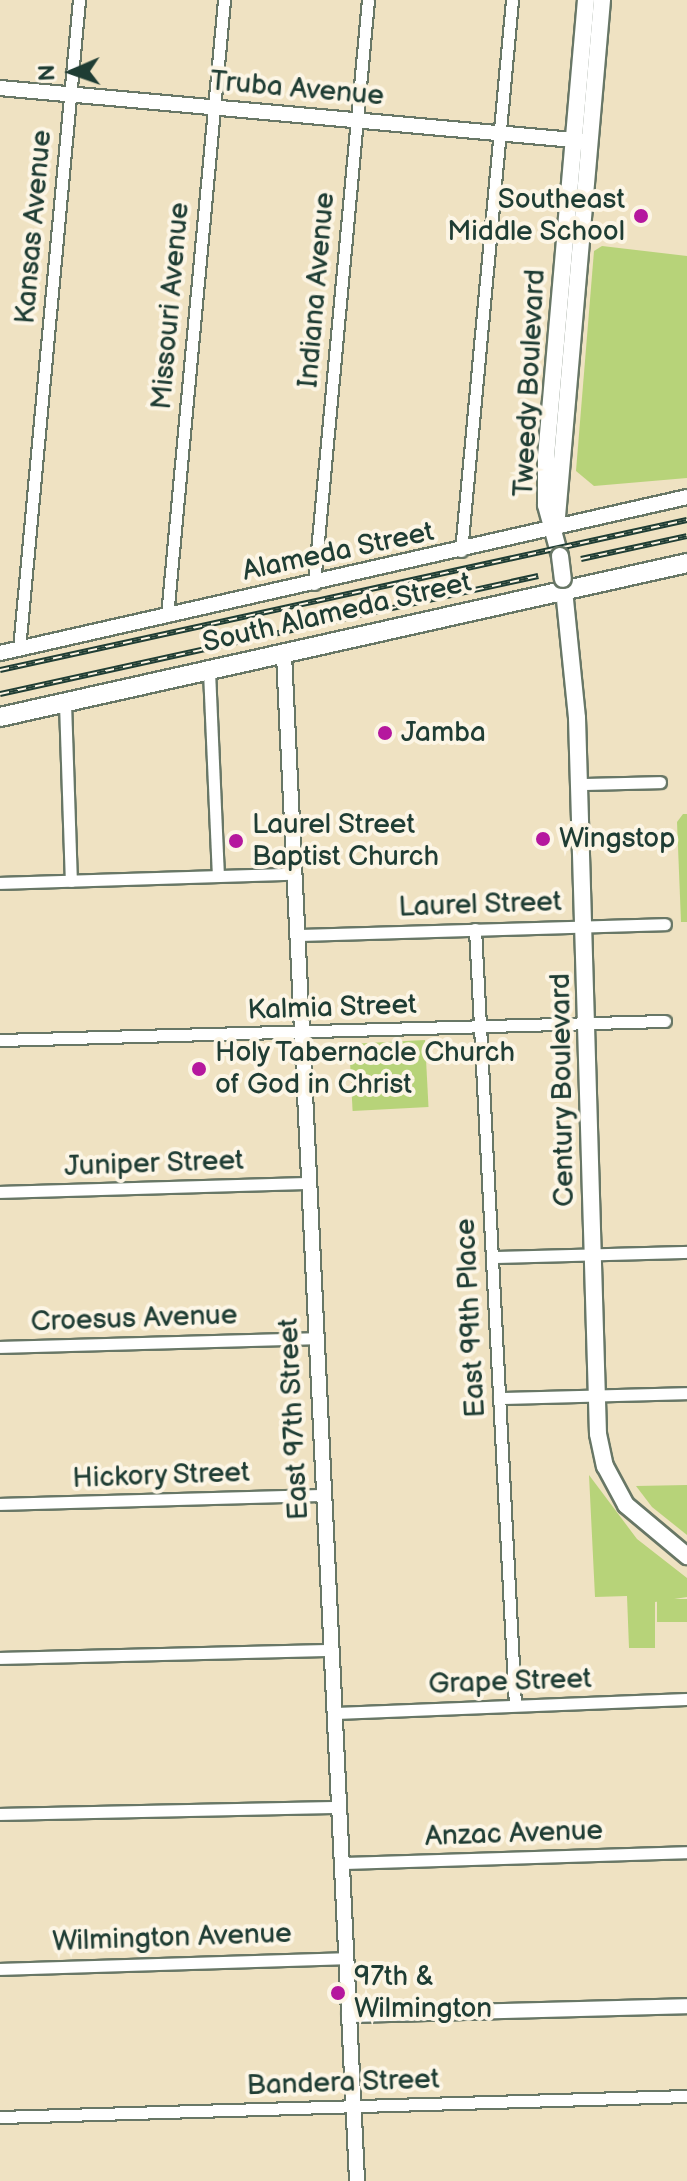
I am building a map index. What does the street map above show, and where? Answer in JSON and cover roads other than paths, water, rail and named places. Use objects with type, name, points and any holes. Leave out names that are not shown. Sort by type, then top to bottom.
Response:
[{"type":"main road","name":"Tweedy Boulevard","points":[[564,584],[556,529],[581,141],[586,0]]},
{"type":"main road","name":"Tweedy Boulevard","points":[[581,141],[602,0]]},
{"type":"main road","name":"South Alameda Street","points":[[0,717],[284,655],[564,584],[687,563]]},
{"type":"main road","name":"Century Boulevard","points":[[564,584],[575,654],[596,1395],[601,1452],[615,1487],[639,1517],[687,1556]]},
{"type":"street","name":"Kansas Avenue","points":[[19,649],[79,0]]},
{"type":"street","name":"Missouri Avenue","points":[[167,616],[224,0]]},
{"type":"street","name":"Indiana Avenue","points":[[314,584],[368,0]]},
{"type":"street","points":[[461,551],[512,0]]},
{"type":"street","name":"Truba Avenue","points":[[0,88],[581,141]]},
{"type":"street","name":"Alameda Street","points":[[0,653],[461,551],[687,497]]},
{"type":"street","name":"East 97th Street","points":[[284,655],[357,2181]]},
{"type":"street","points":[[209,671],[218,876]]},
{"type":"street","points":[[65,703],[71,881]]},
{"type":"street","points":[[580,784],[660,782]]},
{"type":"street","points":[[0,883],[294,874]]},
{"type":"street","name":"Laurel Street","points":[[297,935],[665,924]]},
{"type":"street","name":"East 99th Place","points":[[475,929],[515,1705]]},
{"type":"street","name":"Kalmia Street","points":[[0,1040],[665,1021]]},
{"type":"street","name":"Juniper Street","points":[[0,1192],[309,1183]]},
{"type":"street","points":[[492,1257],[687,1252]]},
{"type":"street","name":"Croesus Avenue","points":[[0,1347],[317,1338]]},
{"type":"street","points":[[499,1398],[687,1393]]},
{"type":"street","name":"Hickory Street","points":[[0,1504],[324,1495]]},
{"type":"street","points":[[0,1658],[331,1650]]},
{"type":"street","name":"Grape Street","points":[[335,1713],[687,1699]]},
{"type":"street","points":[[0,1814],[339,1807]]},
{"type":"street","name":"Anzac Avenue","points":[[342,1863],[687,1852]]},
{"type":"street","name":"Wilmington Avenue","points":[[0,1969],[346,1958]]},
{"type":"street","points":[[349,2015],[687,2006]]},
{"type":"street","name":"Bandera Street","points":[[0,2117],[687,2096]]},
{"type":"railway","points":[[0,670],[687,520]]},
{"type":"railway","points":[[581,559],[687,536]]},
{"type":"railway","points":[[0,694],[538,576]]},
{"type":"place","name":"Southeast Middle School","points":[[641,216]]},
{"type":"place","name":"Jamba","points":[[385,733]]},
{"type":"place","name":"Wingstop","points":[[543,839]]},
{"type":"place","name":"Laurel Street Baptist Church","points":[[236,841]]},
{"type":"place","name":"Holy Tabernacle Church of God in Christ","points":[[199,1069]]},
{"type":"place","name":"97th & Wilmington","points":[[338,1993]]}]
